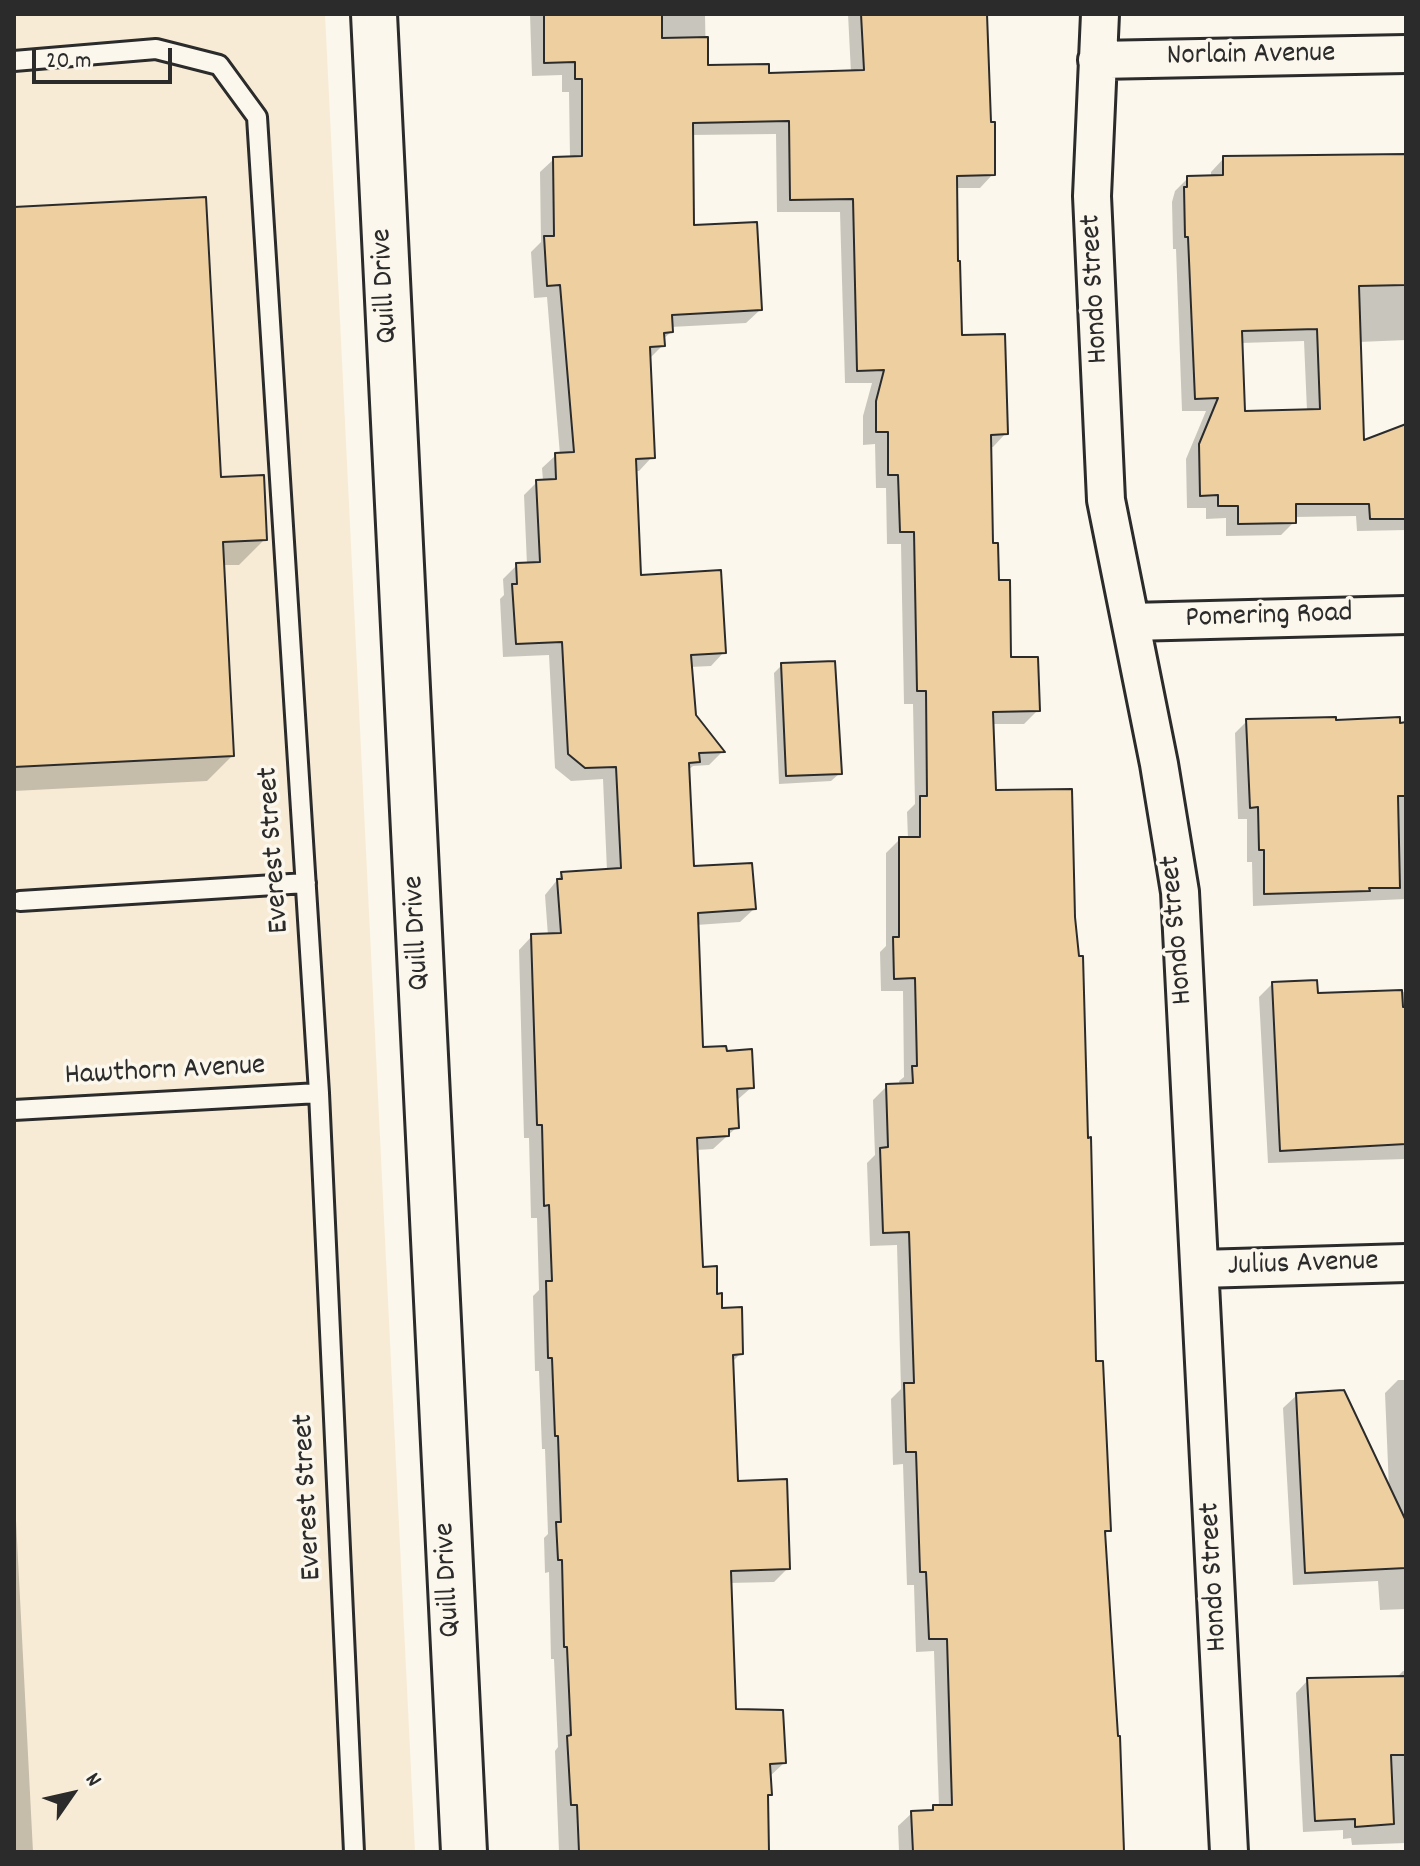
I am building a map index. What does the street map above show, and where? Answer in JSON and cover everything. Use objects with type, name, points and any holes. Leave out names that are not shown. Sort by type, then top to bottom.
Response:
[{"type":"street","name":"Quill Drive","points":[[374,14],[464,1852]]},
{"type":"street","name":"Hondo Street","points":[[1100,14],[1092,196],[1106,500],[1159,764],[1180,892],[1229,1852]]},
{"type":"street","name":"Norlain Avenue","points":[[1097,60],[1406,54]]},
{"type":"street","name":"Pomering Road","points":[[1131,622],[1406,615]]},
{"type":"street","name":"Julius Avenue","points":[[1200,1269],[1406,1263]]},
{"type":"lane","name":"Everest Street","points":[[14,61],[156,49],[219,65],[257,117],[319,1093],[354,1852]]},
{"type":"lane","points":[[20,901],[306,883]]},
{"type":"lane","name":"Hawthorn Avenue","points":[[14,1110],[319,1093]]},
{"type":"shaded area","points":[[14,14],[325,14],[415,1852],[14,1852]]},
{"type":"building","points":[[544,14],[662,14],[662,38],[708,37],[708,65],[769,64],[769,73],[864,70],[861,14],[987,14],[991,122],[995,122],[995,175],[957,176],[962,335],[1005,334],[1008,434],[991,435],[993,543],[998,543],[999,580],[1010,580],[1011,657],[1038,657],[1040,711],[993,712],[996,790],[1072,789],[1075,917],[1079,956],[1083,956],[1088,1138],[1091,1137],[1096,1361],[1103,1361],[1111,1531],[1105,1531],[1120,1736],[1124,1852],[913,1852],[911,1811],[933,1810],[933,1805],[952,1805],[947,1639],[929,1639],[926,1572],[920,1572],[916,1452],[906,1452],[904,1383],[914,1383],[909,1232],[883,1233],[880,1148],[888,1147],[886,1084],[913,1083],[912,1066],[917,1066],[915,978],[894,979],[893,937],[899,937],[899,837],[920,837],[920,796],[927,796],[926,691],[917,691],[914,532],[900,532],[898,475],[888,475],[888,432],[876,432],[876,401],[884,370],[857,371],[853,199],[790,200],[789,121],[693,123],[694,225],[757,222],[762,310],[672,315],[673,332],[664,333],[665,346],[650,347],[655,458],[636,459],[641,575],[721,570],[726,653],[691,655],[696,715],[725,752],[699,753],[700,762],[689,763],[694,866],[752,863],[756,909],[698,913],[703,1047],[726,1046],[727,1051],[752,1049],[754,1088],[737,1089],[739,1128],[729,1129],[729,1136],[697,1138],[703,1267],[717,1266],[717,1294],[722,1293],[722,1308],[742,1307],[743,1354],[733,1355],[738,1481],[787,1479],[790,1569],[731,1571],[736,1709],[783,1710],[786,1763],[770,1764],[769,1852],[579,1852],[577,1805],[571,1805],[567,1736],[571,1735],[567,1647],[564,1647],[562,1560],[558,1560],[556,1522],[561,1522],[558,1436],[555,1436],[552,1358],[548,1358],[546,1281],[552,1281],[549,1205],[544,1206],[542,1125],[537,1125],[531,934],[561,933],[557,879],[562,879],[561,872],[621,868],[616,767],[585,768],[568,754],[562,642],[516,644],[512,584],[517,584],[516,563],[540,562],[536,480],[556,479],[555,453],[574,452],[560,285],[547,286],[544,236],[554,236],[553,157],[582,156],[582,79],[575,79],[575,62],[544,63]]},
{"type":"building","points":[[1406,154],[1406,285],[1359,286],[1364,440],[1406,424],[1406,519],[1370,519],[1369,504],[1296,504],[1296,523],[1238,524],[1238,506],[1218,506],[1218,495],[1200,496],[1199,444],[1218,398],[1195,399],[1184,187],[1187,187],[1187,176],[1223,175],[1223,156]],"holes":[[[1317,329],[1320,409],[1245,411],[1242,331]]]},
{"type":"building","points":[[206,197],[221,477],[264,475],[267,540],[223,542],[234,756],[14,767],[14,207]]},
{"type":"building","points":[[835,661],[842,774],[786,776],[781,663]]},
{"type":"building","points":[[1336,717],[1336,720],[1400,717],[1400,723],[1406,722],[1406,796],[1398,796],[1400,888],[1264,894],[1264,850],[1259,850],[1258,807],[1250,808],[1246,719]]},
{"type":"building","points":[[1317,980],[1318,993],[1402,990],[1403,1007],[1406,1007],[1406,1144],[1280,1151],[1272,982]]},
{"type":"building","points":[[1344,1390],[1406,1521],[1406,1568],[1305,1573],[1296,1393]]},
{"type":"building","points":[[1406,1676],[1406,1755],[1391,1755],[1394,1824],[1355,1827],[1355,1819],[1315,1821],[1307,1678]]}]
